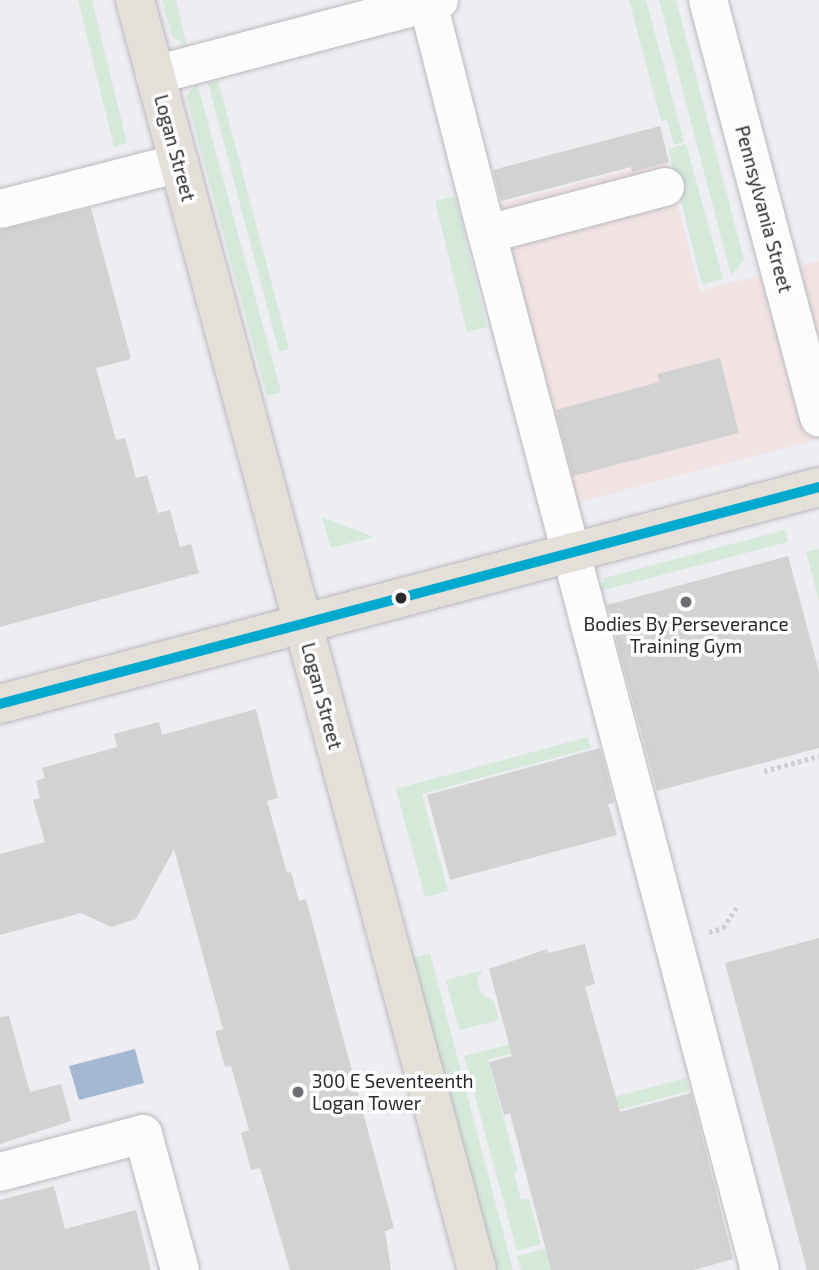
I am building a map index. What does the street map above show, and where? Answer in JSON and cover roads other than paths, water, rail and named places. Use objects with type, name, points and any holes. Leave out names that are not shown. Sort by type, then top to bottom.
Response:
[{"type":"main road","name":"Logan Street","points":[[135,0],[477,1270]]},
{"type":"main road","points":[[0,704],[819,486]]},
{"type":"street","name":"Pennsylvania Street","points":[[708,0],[819,417]]},
{"type":"street","points":[[155,75],[434,1],[487,234],[760,1270]]},
{"type":"street","points":[[0,209],[179,163]]},
{"type":"street","points":[[487,234],[665,187]]},
{"type":"street","points":[[0,1172],[143,1135],[180,1270]]},
{"type":"water","points":[[135,1049],[144,1083],[79,1100],[69,1066]]},
{"type":"place","name":"Bodies By Perseverance Training Gym","points":[[686,602]]},
{"type":"place","name":"300 E Seventeenth Logan Tower","points":[[298,1092]]}]
